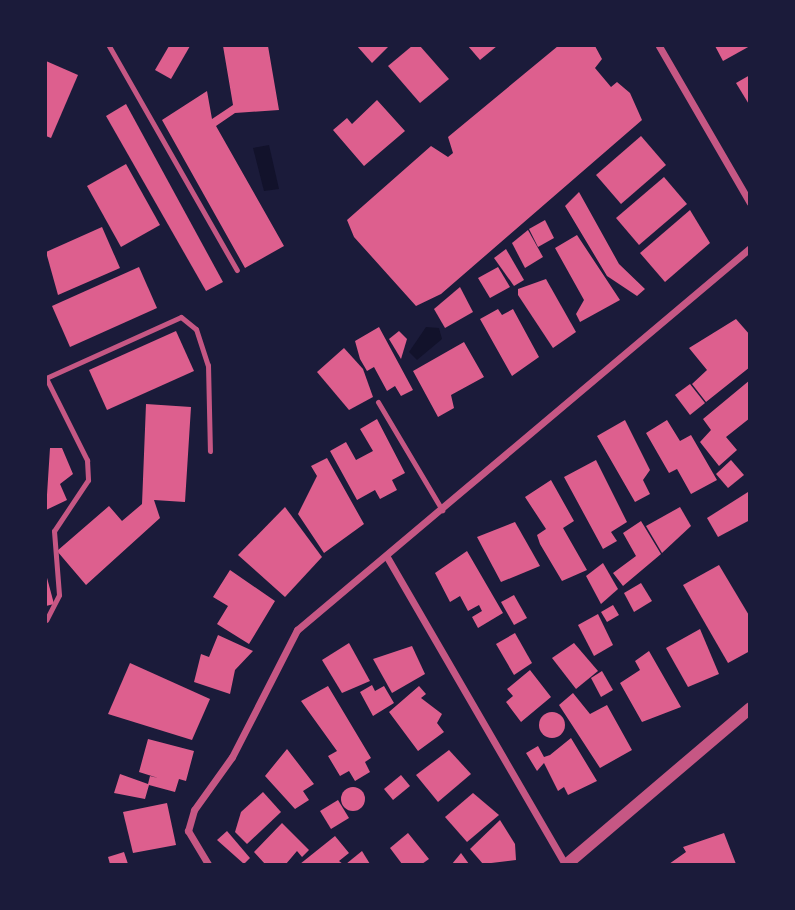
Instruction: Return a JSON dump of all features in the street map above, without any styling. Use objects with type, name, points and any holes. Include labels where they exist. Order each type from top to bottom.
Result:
[{"type":"street","points":[[659,46],[750,203]]},
{"type":"street","points":[[208,864],[188,831],[297,630],[750,248]]},
{"type":"street","points":[[387,556],[566,864],[750,708]]},
{"type":"lane","points":[[109,46],[237,270]]},
{"type":"lane","points":[[46,620],[59,595],[54,531],[88,480],[88,460],[46,378],[181,317],[196,329],[208,365],[210,452]]},
{"type":"lane","points":[[379,402],[442,510]]},
{"type":"shaded area","points":[[269,145],[279,189],[264,191],[253,148]]},
{"type":"shaded area","points":[[426,327],[439,328],[442,339],[417,360],[409,352]]},
{"type":"building","points":[[169,46],[190,46],[171,79],[155,70]]},
{"type":"building","points":[[223,46],[268,46],[279,110],[235,113],[216,126],[284,246],[245,268],[162,120],[207,91],[212,119],[233,105]]},
{"type":"building","points":[[357,46],[389,46],[372,63]]},
{"type":"building","points":[[412,46],[420,46],[449,79],[420,103],[388,66]]},
{"type":"building","points":[[468,46],[497,46],[480,60]]},
{"type":"building","points":[[558,46],[595,46],[602,59],[595,68],[611,87],[617,82],[630,93],[642,120],[441,294],[416,306],[354,237],[347,220],[431,146],[448,157],[453,153],[448,137]]},
{"type":"building","points":[[715,46],[750,46],[723,61]]},
{"type":"building","points":[[46,61],[78,75],[51,138],[46,136]]},
{"type":"building","points":[[750,75],[750,106],[736,83]]},
{"type":"building","points":[[377,100],[405,131],[364,166],[333,130],[347,118],[352,124]]},
{"type":"building","points":[[126,104],[223,282],[206,291],[106,116]]},
{"type":"building","points":[[641,136],[666,165],[621,204],[596,175]]},
{"type":"building","points":[[126,164],[160,225],[121,247],[87,186]]},
{"type":"building","points":[[664,177],[687,204],[639,245],[616,218]]},
{"type":"building","points":[[579,192],[619,264],[645,289],[637,296],[607,276],[565,206]]},
{"type":"building","points":[[690,210],[710,243],[665,282],[640,253]]},
{"type":"building","points":[[545,220],[554,238],[538,247],[529,229]]},
{"type":"building","points":[[102,227],[120,268],[58,295],[46,252]]},
{"type":"building","points":[[528,230],[543,257],[525,268],[512,243]]},
{"type":"building","points":[[577,235],[620,300],[580,322],[576,314],[584,300],[555,248]]},
{"type":"building","points":[[506,249],[524,280],[514,286],[494,258]]},
{"type":"building","points":[[139,267],[157,308],[70,347],[52,306]]},
{"type":"building","points":[[498,267],[510,287],[490,298],[478,278]]},
{"type":"building","points":[[546,279],[576,332],[553,348],[518,295],[518,289]]},
{"type":"building","points":[[460,287],[473,312],[445,328],[434,309]]},
{"type":"building","points":[[498,309],[502,315],[513,309],[539,357],[512,376],[480,319]]},
{"type":"building","points":[[736,319],[750,335],[750,367],[706,402],[692,384],[707,370],[689,348]]},
{"type":"building","points":[[379,327],[413,390],[401,396],[395,386],[387,391],[374,367],[367,371],[360,359],[355,341]]},
{"type":"building","points":[[176,331],[194,371],[107,410],[89,370]]},
{"type":"building","points":[[399,331],[407,339],[401,359],[389,339]]},
{"type":"building","points":[[464,342],[484,377],[451,395],[454,408],[438,417],[413,371]]},
{"type":"building","points":[[344,348],[363,369],[373,397],[349,410],[317,372]]},
{"type":"building","points":[[750,380],[750,418],[726,437],[737,450],[719,466],[700,442],[711,430],[703,419]]},
{"type":"building","points":[[690,384],[705,403],[690,415],[675,395]]},
{"type":"building","points":[[146,404],[191,407],[185,502],[154,500],[160,518],[86,585],[57,551],[109,506],[122,521],[142,504]]},
{"type":"building","points":[[377,419],[405,473],[392,480],[397,490],[380,499],[375,490],[357,500],[330,451],[346,442],[356,460],[373,451],[360,429]]},
{"type":"building","points":[[625,420],[650,470],[643,480],[650,494],[635,502],[597,436]]},
{"type":"building","points":[[667,420],[680,441],[691,435],[717,480],[691,494],[677,469],[669,473],[646,433]]},
{"type":"building","points":[[50,448],[62,448],[73,474],[60,484],[67,500],[46,510]]},
{"type":"building","points":[[327,458],[364,524],[324,553],[298,514],[317,476],[311,466]]},
{"type":"building","points":[[596,460],[627,522],[611,532],[617,541],[603,549],[564,477]]},
{"type":"building","points":[[731,460],[744,475],[728,488],[716,474]]},
{"type":"building","points":[[551,480],[574,521],[563,528],[587,570],[562,581],[537,535],[546,529],[525,497]]},
{"type":"building","points":[[748,492],[750,520],[718,537],[707,518]]},
{"type":"building","points":[[285,507],[322,557],[285,597],[238,555]]},
{"type":"building","points":[[680,507],[691,526],[662,553],[646,526]]},
{"type":"building","points":[[641,521],[661,554],[623,586],[613,573],[636,556],[623,533]]},
{"type":"building","points":[[515,522],[540,566],[501,582],[477,537]]},
{"type":"building","points":[[467,551],[503,613],[478,628],[472,617],[482,611],[479,605],[468,611],[460,596],[450,602],[435,573]]},
{"type":"building","points":[[603,563],[618,589],[601,604],[586,576]]},
{"type":"building","points":[[719,565],[750,617],[750,651],[728,663],[683,585]]},
{"type":"building","points":[[230,570],[275,601],[249,644],[217,624],[228,606],[213,597]]},
{"type":"building","points":[[46,574],[54,604],[46,606]]},
{"type":"building","points":[[641,583],[652,601],[634,612],[624,593]]},
{"type":"building","points":[[514,595],[527,618],[514,625],[501,602]]},
{"type":"building","points":[[613,605],[619,615],[607,622],[601,612]]},
{"type":"building","points":[[598,614],[613,645],[594,656],[578,625]]},
{"type":"building","points":[[700,629],[719,674],[688,687],[666,648]]},
{"type":"building","points":[[515,633],[532,663],[514,675],[496,644]]},
{"type":"building","points":[[218,635],[253,651],[235,670],[230,694],[194,682],[201,654],[209,657]]},
{"type":"building","points":[[349,643],[370,681],[342,693],[322,660]]},
{"type":"building","points":[[574,643],[598,671],[576,689],[552,658]]},
{"type":"building","points":[[412,646],[425,674],[392,693],[373,659]]},
{"type":"building","points":[[649,651],[681,707],[642,722],[620,683],[640,670],[635,661]]},
{"type":"building","points":[[130,663],[210,699],[192,740],[108,714]]},
{"type":"building","points":[[530,670],[551,697],[521,722],[506,702],[513,696],[507,689]]},
{"type":"building","points":[[602,671],[613,690],[601,697],[591,678]]},
{"type":"building","points":[[372,685],[375,691],[384,686],[394,703],[373,716],[360,692]]},
{"type":"building","points":[[328,686],[371,758],[365,762],[370,772],[355,781],[349,771],[340,776],[328,756],[337,751],[301,701]]},
{"type":"building","points":[[419,686],[426,694],[421,698],[442,714],[437,723],[444,732],[418,751],[389,712]]},
{"type":"building","points":[[573,693],[590,714],[607,705],[632,750],[600,768],[559,705]]},
{"type":"building","points":[[552,712],[561,716],[565,725],[561,734],[552,738],[543,734],[539,725],[543,716]]},
{"type":"building","points":[[571,738],[597,781],[568,795],[564,787],[558,791],[544,763],[537,771],[526,753],[538,746],[544,757],[550,755]]},
{"type":"building","points":[[148,739],[194,751],[186,781],[179,779],[175,792],[149,785],[145,799],[114,793],[120,774],[148,784],[150,776],[158,778],[139,772]]},
{"type":"building","points":[[287,749],[314,784],[303,791],[309,800],[295,809],[265,776]]},
{"type":"building","points":[[449,750],[471,774],[438,802],[416,775]]},
{"type":"building","points":[[401,775],[410,786],[393,800],[384,789]]},
{"type":"building","points":[[353,787],[362,790],[365,799],[362,808],[353,811],[344,808],[341,799],[344,790]]},
{"type":"building","points":[[263,792],[281,812],[247,844],[235,832],[241,812]]},
{"type":"building","points":[[473,793],[499,815],[467,842],[445,817]]},
{"type":"building","points":[[338,800],[349,818],[331,829],[320,811]]},
{"type":"building","points":[[167,803],[176,845],[133,853],[123,812]]},
{"type":"building","points":[[500,820],[515,844],[516,860],[483,864],[470,849]]},
{"type":"building","points":[[282,823],[309,850],[302,857],[297,851],[286,864],[265,864],[254,852]]},
{"type":"building","points":[[227,831],[250,858],[244,864],[217,840]]},
{"type":"building","points":[[408,833],[429,859],[422,864],[402,864],[390,848]]},
{"type":"building","points":[[724,833],[736,864],[669,864],[686,852],[683,847]]},
{"type":"building","points":[[335,836],[349,853],[339,861],[343,864],[300,864]]},
{"type":"building","points":[[362,851],[370,864],[346,864]]},
{"type":"building","points":[[124,852],[128,864],[110,864],[108,857]]},
{"type":"building","points":[[461,853],[469,864],[452,864]]}]
